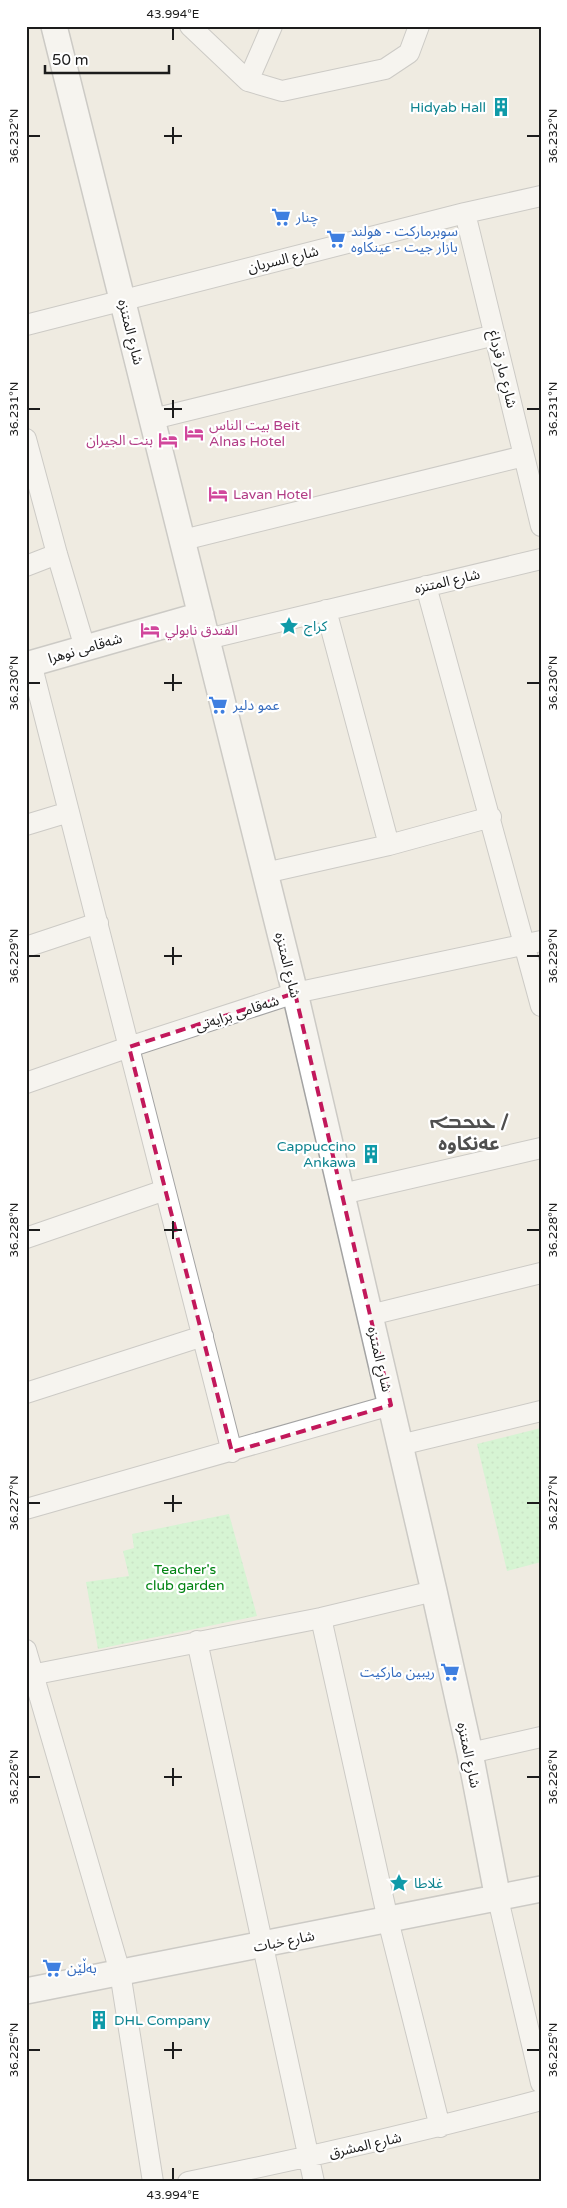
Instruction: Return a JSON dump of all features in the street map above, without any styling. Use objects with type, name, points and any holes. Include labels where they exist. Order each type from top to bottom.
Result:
[{"type":"street","name":"شارع المتنزه","points":[[54,26],[296,993],[434,1591],[470,1753],[498,1899],[541,2083]]},
{"type":"street","points":[[190,26],[248,81],[282,91],[386,69],[408,54],[419,26]]},
{"type":"street","points":[[248,81],[272,26]]},
{"type":"street","name":"شارع السريان","points":[[26,325],[465,213],[541,196]]},
{"type":"street","name":"شارع مار قرداغ","points":[[465,213],[541,526]]},
{"type":"street","points":[[152,419],[495,335]]},
{"type":"street","points":[[26,439],[56,554],[85,648]]},
{"type":"street","points":[[183,540],[524,456]]},
{"type":"street","points":[[26,566],[56,554]]},
{"type":"street","name":"شارع المتنزه","points":[[204,627],[326,610],[541,559]]},
{"type":"street","points":[[426,586],[491,817],[533,943],[541,1006]]},
{"type":"street","points":[[326,610],[388,845]]},
{"type":"street","name":"شەقامی نوهرا","points":[[29,664],[85,648],[204,627]]},
{"type":"street","points":[[29,664],[98,923],[232,1452]]},
{"type":"street","points":[[26,825],[69,812]]},
{"type":"street","points":[[265,872],[388,845],[491,817]]},
{"type":"street","points":[[26,947],[98,923]]},
{"type":"street","name":"شەقامی برایەتی","points":[[26,1083],[129,1047],[296,993],[533,943]]},
{"type":"street","points":[[342,1194],[541,1148]]},
{"type":"street","points":[[26,1238],[165,1190]]},
{"type":"street","points":[[370,1315],[541,1273]]},
{"type":"street","points":[[26,1394],[203,1336]]},
{"type":"street","points":[[26,1509],[232,1452],[391,1405]]},
{"type":"street","points":[[400,1445],[541,1411]]},
{"type":"street","points":[[30,1675],[321,1618],[434,1591]]},
{"type":"street","points":[[321,1618],[388,1920],[440,2127]]},
{"type":"street","points":[[197,1641],[314,2182]]},
{"type":"street","points":[[26,1650],[30,1675],[120,1972],[153,2182]]},
{"type":"street","points":[[470,1753],[541,1737]]},
{"type":"street","name":"شارع خبات","points":[[26,1991],[541,1889]]},
{"type":"street","name":"شارع المشرق","points":[[188,2182],[308,2158],[440,2127],[541,2100]]},
{"type":"highlighted area","points":[[295,993],[391,1405],[232,1452],[129,1047]]},
{"type":"green space","points":[[541,1428],[541,1562],[507,1571],[477,1444]]},
{"type":"green space","name":"Teacher's club garden","points":[[229,1514],[257,1616],[98,1649],[86,1582],[129,1576],[123,1551],[134,1548],[132,1534]]},
{"type":"place","name":"Hidyab Hall","points":[[501,107]]},
{"type":"place","name":"چنار","points":[[281,217]]},
{"type":"place","name":"سوبرماركت - هولند بازار جيت - عينكاوه","points":[[336,239]]},
{"type":"place","name":"بيت الناس Beit Alnas Hotel","points":[[194,433]]},
{"type":"place","name":"بنت الجيران","points":[[168,440]]},
{"type":"place","name":"Lavan Hotel","points":[[218,494]]},
{"type":"place","name":"كراج","points":[[289,626]]},
{"type":"place","name":"الفندق نابولي","points":[[150,630]]},
{"type":"place","name":"عمو دلير","points":[[218,705]]},
{"type":"place","name":"Cappuccino Ankawa","points":[[371,1154]]},
{"type":"place","name":"ريبين ماركيت","points":[[450,1672]]},
{"type":"place","name":"غلاطا","points":[[399,1883]]},
{"type":"place","name":"بەڵێن","points":[[52,1968]]},
{"type":"place","name":"DHL Company","points":[[99,2020]]},
{"type":"district","name":"ܥܢܟܒܐ / عەنکاوە","points":[[469,1132]]}]
